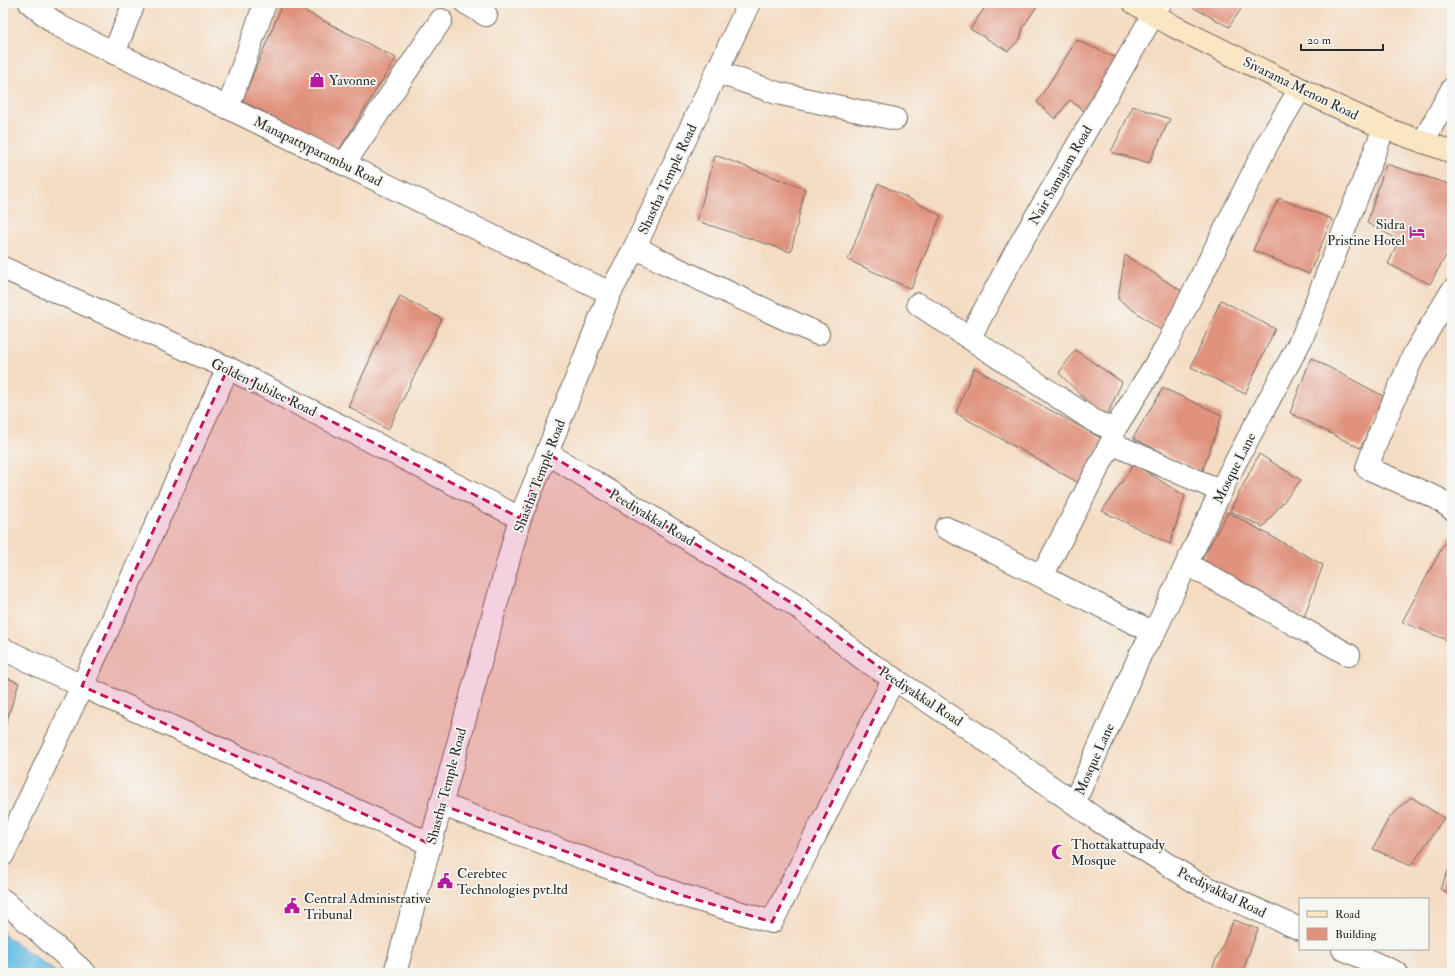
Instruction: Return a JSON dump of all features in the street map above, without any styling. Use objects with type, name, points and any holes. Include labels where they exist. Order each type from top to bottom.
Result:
[{"type":"street","name":"Manapattyparambu Road","points":[[30,3],[59,26],[610,293]]},
{"type":"street","points":[[114,53],[134,3]]},
{"type":"street","points":[[228,108],[265,3]]},
{"type":"street","points":[[466,3],[486,15]]},
{"type":"street","name":"Shastha Temple Road","points":[[396,973],[440,804],[520,518],[610,293],[635,247],[749,3]]},
{"type":"street","name":"Sivarama Menon Road","points":[[1134,3],[1157,9],[1175,27],[1300,89],[1384,128],[1452,152]]},
{"type":"street","name":"Nair Samajam Road","points":[[970,338],[1016,252],[1157,9]]},
{"type":"street","points":[[344,164],[440,20]]},
{"type":"street","points":[[717,72],[777,93],[895,119]]},
{"type":"street","points":[[918,304],[1094,421],[1114,430],[1165,349],[1270,141],[1300,89]]},
{"type":"street","points":[[1424,142],[1452,89]]},
{"type":"street","name":"Mosque Lane","points":[[1074,803],[1141,653],[1154,633],[1221,491],[1302,338],[1384,128]]},
{"type":"street","points":[[635,247],[665,263],[818,334]]},
{"type":"street","name":"Golden Jubilee Road","points":[[3,268],[228,368],[520,518]]},
{"type":"street","points":[[1452,291],[1414,354],[1378,437],[1367,468],[1437,498],[1452,509]]},
{"type":"street","points":[[3,855],[228,368]]},
{"type":"street","points":[[1042,576],[1111,443],[1221,491]]},
{"type":"street","name":"Peediyakkal Road","points":[[547,453],[795,605],[862,658],[968,727],[1099,821],[1197,883],[1299,929]]},
{"type":"street","points":[[946,528],[1154,633]]},
{"type":"street","points":[[1187,564],[1349,655]]},
{"type":"street","points":[[3,649],[430,844]]},
{"type":"street","points":[[440,804],[681,895],[772,922],[894,678]]},
{"type":"street","points":[[3,900],[85,973]]},
{"type":"street","points":[[1345,950],[1397,973]]},
{"type":"highlighted area","points":[[228,368],[520,518],[547,453],[795,605],[894,678],[772,922],[681,895],[440,804],[430,844],[82,686]]},
{"type":"water","points":[[3,934],[57,973],[3,973]]},
{"type":"building","name":"Yavonne","points":[[283,3],[289,3],[396,58],[339,150],[242,101]]},
{"type":"building","points":[[988,3],[1039,3],[1023,27],[1020,39],[1008,51],[970,29]]},
{"type":"building","points":[[1185,3],[1245,3],[1229,27]]},
{"type":"building","points":[[1077,40],[1123,61],[1088,114],[1070,100],[1055,119],[1037,102]]},
{"type":"building","points":[[1133,106],[1170,119],[1149,163],[1111,152]]},
{"type":"building","points":[[715,155],[805,189],[791,252],[697,221]]},
{"type":"building","name":"Sidra Pristine Hotel","points":[[1386,164],[1452,185],[1452,251],[1449,250],[1430,284],[1388,264],[1399,240],[1367,223]]},
{"type":"building","points":[[878,183],[941,215],[911,289],[848,260]]},
{"type":"building","points":[[1279,198],[1332,219],[1309,274],[1253,250]]},
{"type":"building","points":[[1125,255],[1188,295],[1165,333],[1118,299]]},
{"type":"building","points":[[400,296],[442,319],[388,430],[348,406]]},
{"type":"building","points":[[1221,300],[1275,329],[1245,394],[1191,367]]},
{"type":"building","points":[[1075,350],[1122,382],[1105,420],[1059,373]]},
{"type":"building","points":[[1311,358],[1389,399],[1360,448],[1290,413]]},
{"type":"building","points":[[974,368],[1108,442],[1084,486],[956,413]]},
{"type":"building","points":[[1163,388],[1222,415],[1202,472],[1133,438]]},
{"type":"building","points":[[1259,454],[1301,480],[1263,527],[1230,511]]},
{"type":"building","points":[[1134,464],[1185,496],[1170,544],[1102,511]]},
{"type":"building","points":[[1228,512],[1323,565],[1304,617],[1201,561]]},
{"type":"building","points":[[1449,535],[1452,536],[1452,642],[1402,622]]},
{"type":"building","points":[[3,676],[19,683],[3,732]]},
{"type":"building","points":[[1411,797],[1444,818],[1411,866],[1373,849],[1388,819]]},
{"type":"building","points":[[1452,863],[1452,895],[1440,889]]},
{"type":"building","points":[[1234,920],[1258,929],[1242,973],[1210,973]]},
{"type":"place","name":"Yavonne","points":[[317,80]]},
{"type":"place","name":"Sidra Pristine Hotel","points":[[1417,232]]},
{"type":"place","name":"Thottakattupady Mosque","points":[[1059,852]]},
{"type":"place","name":"Cerebtec Technologies pvt.ltd","points":[[445,881]]},
{"type":"place","name":"Central Administrative Tribunal","points":[[292,906]]}]
